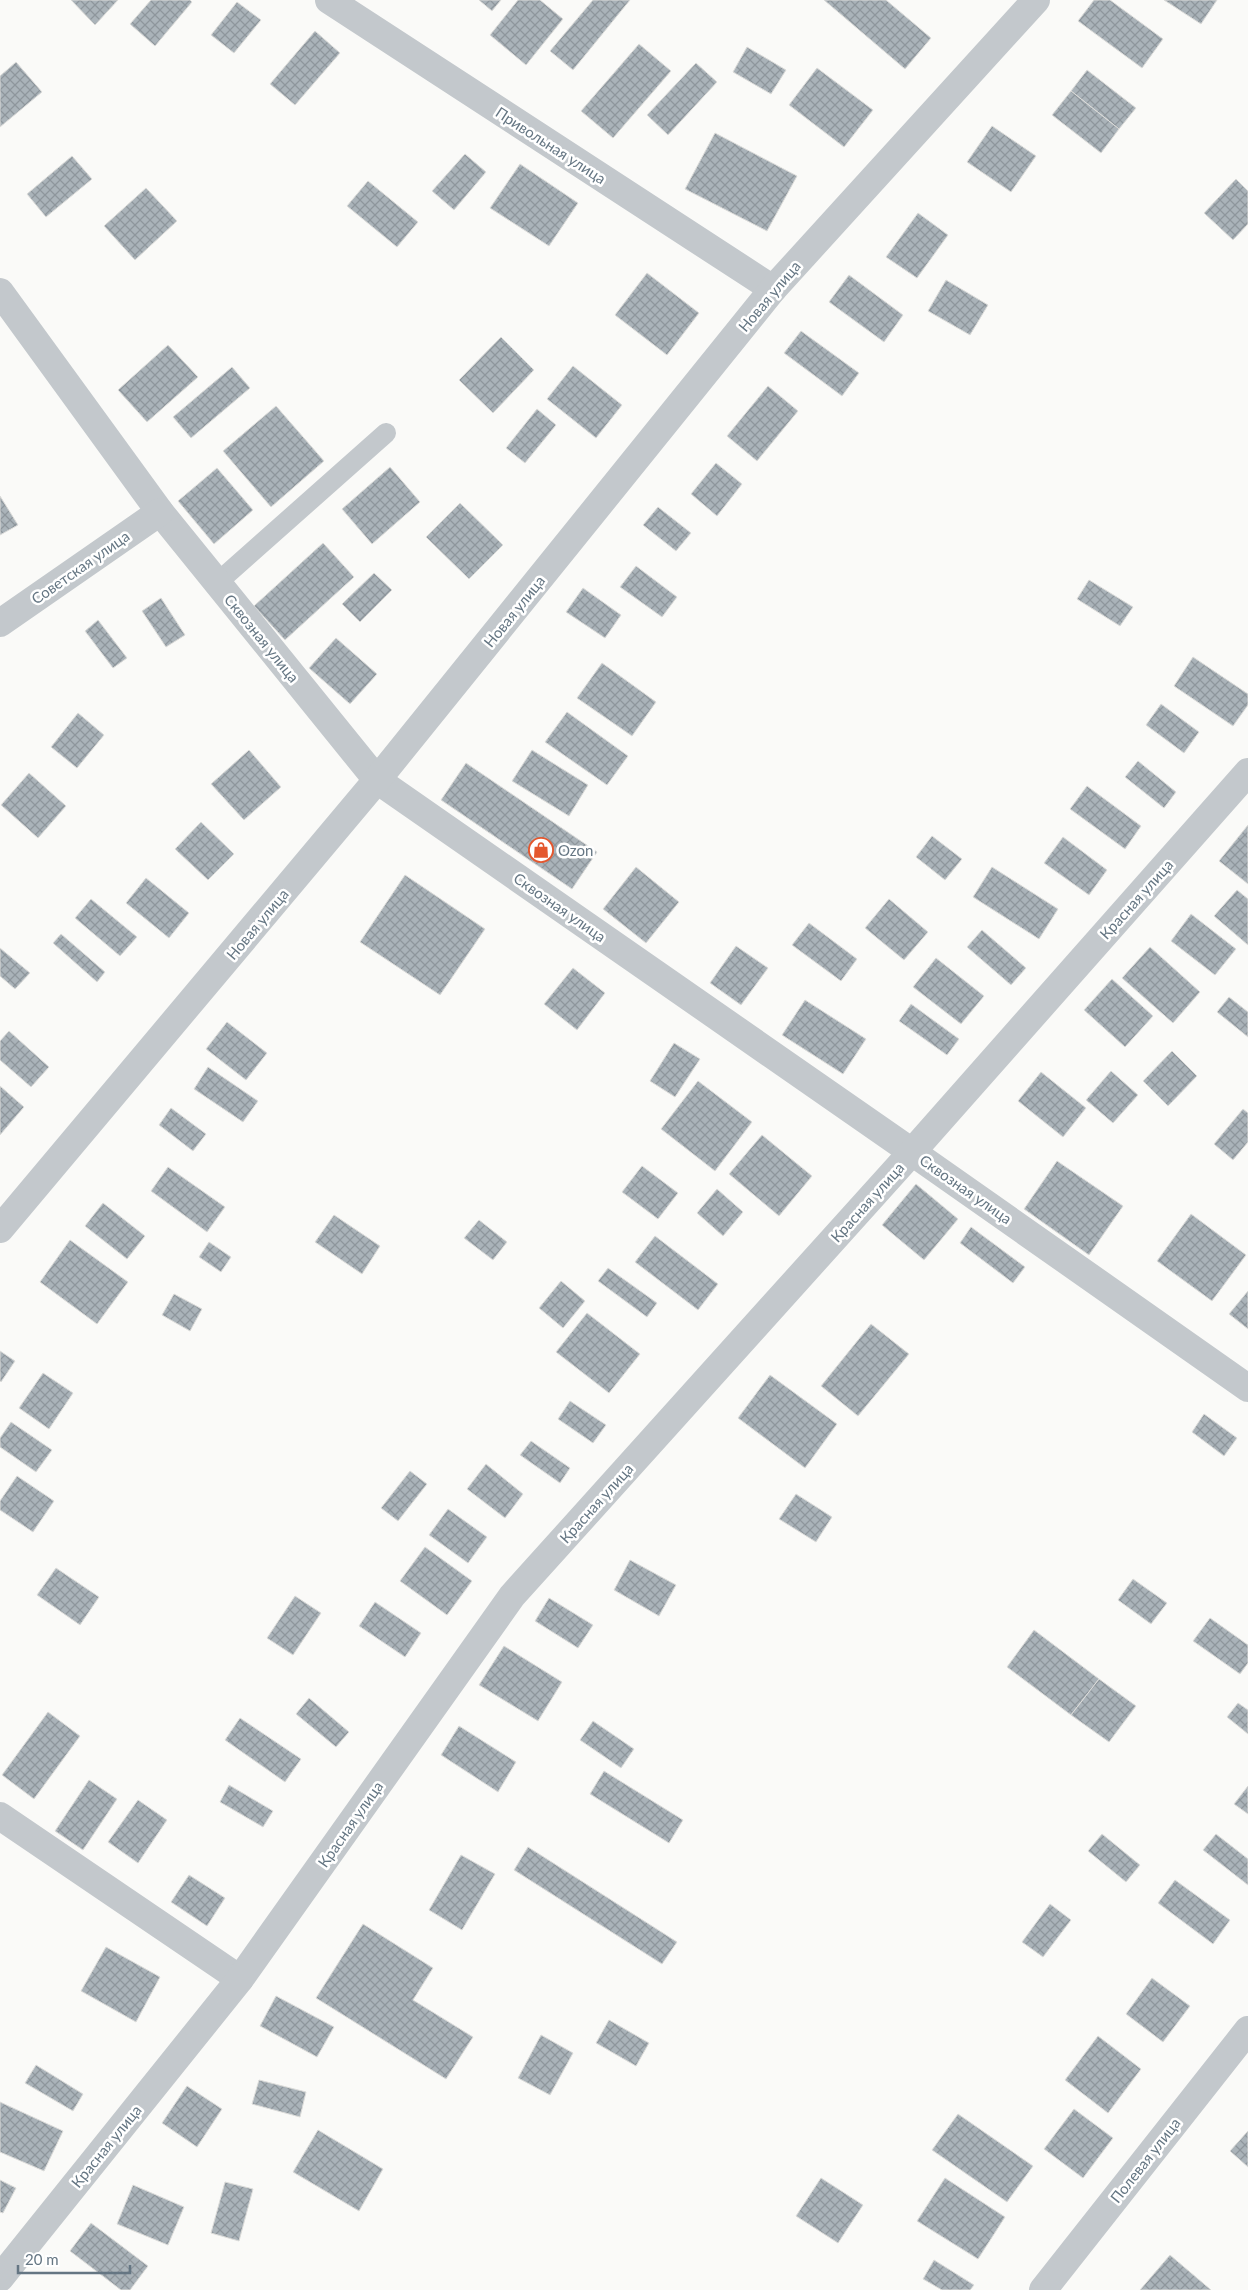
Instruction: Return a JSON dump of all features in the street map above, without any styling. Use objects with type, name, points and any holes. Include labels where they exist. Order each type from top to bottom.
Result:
[{"type":"street","name":"Привольная улица","points":[[329,0],[773,289]]},
{"type":"street","name":"Новая улица","points":[[0,1230],[377,780],[773,289],[1036,0]]},
{"type":"street","name":"Сквозная улица","points":[[0,292],[160,512],[377,780],[1248,1388]]},
{"type":"street","name":"Советская улица","points":[[0,623],[160,512]]},
{"type":"street","name":"Красная улица","points":[[0,2278],[240,1979],[512,1596],[912,1152],[1248,772]]},
{"type":"street","points":[[0,1816],[240,1979]]},
{"type":"street","name":"Полевая улица","points":[[1043,2290],[1248,2030]]},
{"type":"lane","points":[[217,583],[386,433]]},
{"type":"building","points":[[71,0],[118,0],[95,25]]},
{"type":"building","points":[[151,0],[190,0],[192,2],[155,46],[130,24]]},
{"type":"building","points":[[479,0],[501,0],[492,11]]},
{"type":"building","points":[[518,0],[540,0],[563,19],[526,65],[490,35]]},
{"type":"building","points":[[593,0],[630,0],[573,70],[550,51]]},
{"type":"building","points":[[824,0],[886,0],[931,38],[905,69]]},
{"type":"building","points":[[1094,0],[1110,0],[1163,39],[1142,68],[1078,21]]},
{"type":"building","points":[[1164,0],[1217,0],[1201,24]]},
{"type":"building","points":[[237,2],[261,20],[234,53],[211,35]]},
{"type":"building","points":[[315,31],[340,53],[295,105],[270,84]]},
{"type":"building","points":[[639,44],[671,71],[613,138],[581,111]]},
{"type":"building","points":[[747,47],[786,70],[771,94],[733,72]]},
{"type":"building","points":[[16,62],[42,92],[0,127],[0,76]]},
{"type":"building","points":[[696,63],[717,82],[668,135],[647,115]]},
{"type":"building","points":[[817,68],[873,110],[844,147],[789,105]]},
{"type":"building","points":[[1087,70],[1136,108],[1119,129],[1071,91]]},
{"type":"building","points":[[1071,91],[1119,129],[1101,153],[1052,115]]},
{"type":"building","points":[[992,126],[1036,156],[1011,192],[967,162]]},
{"type":"building","points":[[715,133],[797,176],[767,231],[685,189]]},
{"type":"building","points":[[465,154],[486,172],[454,210],[432,191]]},
{"type":"building","points":[[72,156],[92,179],[46,217],[27,194]]},
{"type":"building","points":[[520,164],[578,203],[549,246],[490,208]]},
{"type":"building","points":[[1236,179],[1248,191],[1248,224],[1233,240],[1204,213]]},
{"type":"building","points":[[368,181],[418,222],[397,247],[347,206]]},
{"type":"building","points":[[146,188],[177,221],[135,260],[104,226]]},
{"type":"building","points":[[918,213],[948,235],[917,278],[886,257]]},
{"type":"building","points":[[647,273],[699,313],[667,355],[615,315]]},
{"type":"building","points":[[849,275],[903,315],[884,342],[829,302]]},
{"type":"building","points":[[946,280],[988,305],[970,335],[928,311]]},
{"type":"building","points":[[801,331],[859,373],[842,396],[784,353]]},
{"type":"building","points":[[501,337],[534,370],[493,413],[459,380]]},
{"type":"building","points":[[168,345],[198,377],[147,422],[118,390]]},
{"type":"building","points":[[573,366],[622,405],[596,438],[547,399]]},
{"type":"building","points":[[232,367],[250,388],[191,438],[173,417]]},
{"type":"building","points":[[768,386],[798,411],[757,461],[727,436]]},
{"type":"building","points":[[276,406],[324,461],[271,507],[223,451]]},
{"type":"building","points":[[537,409],[556,425],[525,463],[506,448]]},
{"type":"building","points":[[716,463],[742,484],[717,516],[691,494]]},
{"type":"building","points":[[390,467],[420,502],[372,544],[342,509]]},
{"type":"building","points":[[217,468],[253,510],[214,544],[178,501]]},
{"type":"building","points":[[0,496],[18,525],[0,535]]},
{"type":"building","points":[[460,503],[503,545],[469,579],[426,537]]},
{"type":"building","points":[[658,507],[691,533],[676,551],[643,525]]},
{"type":"building","points":[[323,543],[354,577],[285,640],[254,606]]},
{"type":"building","points":[[636,566],[677,597],[662,617],[620,587]]},
{"type":"building","points":[[374,573],[392,590],[360,622],[342,604]]},
{"type":"building","points":[[1089,580],[1133,607],[1120,626],[1077,599]]},
{"type":"building","points":[[583,588],[621,615],[605,638],[566,612]]},
{"type":"building","points":[[161,598],[185,635],[166,647],[142,611]]},
{"type":"building","points":[[98,620],[127,658],[113,668],[85,631]]},
{"type":"building","points":[[336,638],[377,674],[350,704],[309,668]]},
{"type":"building","points":[[1193,657],[1248,694],[1248,705],[1233,726],[1174,686]]},
{"type":"building","points":[[602,663],[656,702],[632,736],[577,698]]},
{"type":"building","points":[[1161,704],[1199,732],[1184,753],[1146,725]]},
{"type":"building","points":[[567,712],[628,756],[607,785],[545,742]]},
{"type":"building","points":[[78,713],[104,735],[77,768],[51,747]]},
{"type":"building","points":[[249,750],[281,787],[244,820],[211,784]]},
{"type":"building","points":[[532,750],[588,785],[569,816],[512,781]]},
{"type":"building","points":[[1138,761],[1176,792],[1164,808],[1125,777]]},
{"type":"building","points":[[466,763],[597,852],[572,889],[441,800]]},
{"type":"building","points":[[29,773],[66,806],[38,838],[1,805]]},
{"type":"building","points":[[1087,786],[1141,826],[1125,849],[1070,809]]},
{"type":"building","points":[[201,822],[234,854],[208,880],[175,849]]},
{"type":"building","points":[[1248,825],[1248,884],[1219,861]]},
{"type":"building","points":[[932,836],[962,859],[945,880],[916,857]]},
{"type":"building","points":[[1063,837],[1107,870],[1089,895],[1044,863]]},
{"type":"building","points":[[636,867],[679,902],[646,943],[603,909]]},
{"type":"building","points":[[992,867],[1058,909],[1039,939],[973,897]]},
{"type":"building","points":[[405,875],[485,929],[440,995],[360,942]]},
{"type":"building","points":[[146,878],[189,913],[169,938],[126,903]]},
{"type":"building","points":[[1237,890],[1248,899],[1248,945],[1214,916]]},
{"type":"building","points":[[91,899],[137,937],[120,956],[75,918]]},
{"type":"building","points":[[889,899],[928,932],[904,960],[865,928]]},
{"type":"building","points":[[1191,914],[1236,949],[1215,975],[1171,941]]},
{"type":"building","points":[[809,923],[857,959],[841,981],[792,945]]},
{"type":"building","points":[[982,930],[1026,968],[1011,985],[967,947]]},
{"type":"building","points":[[61,934],[105,972],[97,982],[53,943]]},
{"type":"building","points":[[736,946],[768,968],[741,1005],[710,983]]},
{"type":"building","points":[[1150,947],[1200,992],[1173,1023],[1122,978]]},
{"type":"building","points":[[0,948],[30,973],[15,989],[0,976]]},
{"type":"building","points":[[936,958],[984,996],[961,1024],[913,987]]},
{"type":"building","points":[[573,968],[605,993],[577,1030],[544,1004]]},
{"type":"building","points":[[1112,979],[1153,1016],[1125,1047],[1084,1010]]},
{"type":"building","points":[[1229,997],[1248,1012],[1248,1037],[1217,1012]]},
{"type":"building","points":[[805,1000],[866,1039],[843,1074],[782,1035]]},
{"type":"building","points":[[911,1004],[959,1039],[947,1055],[899,1021]]},
{"type":"building","points":[[227,1022],[267,1053],[246,1080],[206,1049]]},
{"type":"building","points":[[9,1031],[49,1067],[31,1087],[0,1060],[0,1041]]},
{"type":"building","points":[[674,1043],[700,1059],[675,1097],[650,1081]]},
{"type":"building","points":[[1172,1051],[1197,1076],[1168,1106],[1143,1081]]},
{"type":"building","points":[[208,1067],[258,1101],[243,1122],[194,1089]]},
{"type":"building","points":[[1111,1071],[1138,1095],[1113,1123],[1086,1100]]},
{"type":"building","points":[[1041,1072],[1086,1108],[1063,1137],[1018,1101]]},
{"type":"building","points":[[698,1081],[752,1122],[715,1171],[661,1129]]},
{"type":"building","points":[[0,1086],[24,1107],[0,1135]]},
{"type":"building","points":[[171,1108],[206,1134],[193,1151],[159,1125]]},
{"type":"building","points":[[1243,1109],[1248,1113],[1248,1142],[1233,1160],[1214,1144]]},
{"type":"building","points":[[762,1135],[812,1176],[779,1216],[729,1174]]},
{"type":"building","points":[[1057,1161],[1123,1206],[1089,1255],[1024,1209]]},
{"type":"building","points":[[642,1166],[678,1193],[658,1219],[622,1192]]},
{"type":"building","points":[[168,1167],[225,1207],[207,1232],[151,1191]]},
{"type":"building","points":[[916,1184],[958,1219],[924,1260],[882,1225]]},
{"type":"building","points":[[717,1189],[743,1212],[723,1236],[697,1213]]},
{"type":"building","points":[[103,1203],[145,1236],[127,1259],[85,1226]]},
{"type":"building","points":[[1191,1214],[1246,1255],[1212,1301],[1157,1261]]},
{"type":"building","points":[[334,1215],[380,1246],[362,1274],[315,1242]]},
{"type":"building","points":[[479,1220],[507,1242],[493,1260],[464,1238]]},
{"type":"building","points":[[971,1227],[1025,1267],[1013,1283],[960,1243]]},
{"type":"building","points":[[655,1236],[718,1284],[698,1310],[635,1262]]},
{"type":"building","points":[[70,1240],[128,1282],[97,1324],[40,1282]]},
{"type":"building","points":[[209,1242],[231,1257],[221,1272],[199,1257]]},
{"type":"building","points":[[608,1268],[657,1303],[647,1317],[598,1281]]},
{"type":"building","points":[[561,1281],[585,1301],[563,1328],[539,1308]]},
{"type":"building","points":[[1248,1291],[1248,1329],[1229,1314]]},
{"type":"building","points":[[174,1294],[202,1309],[190,1331],[162,1315]]},
{"type":"building","points":[[587,1313],[640,1354],[609,1393],[556,1352]]},
{"type":"building","points":[[871,1324],[909,1354],[858,1416],[821,1386]]},
{"type":"building","points":[[0,1351],[15,1361],[1,1382],[0,1381]]},
{"type":"building","points":[[43,1373],[73,1393],[49,1429],[19,1408]]},
{"type":"building","points":[[770,1375],[837,1424],[805,1468],[738,1418]]},
{"type":"building","points":[[570,1401],[606,1425],[593,1443],[558,1419]]},
{"type":"building","points":[[1204,1414],[1237,1438],[1224,1456],[1192,1432]]},
{"type":"building","points":[[11,1422],[52,1450],[36,1472],[0,1447],[0,1438]]},
{"type":"building","points":[[531,1441],[570,1468],[560,1483],[520,1455]]},
{"type":"building","points":[[486,1464],[523,1494],[505,1518],[467,1489]]},
{"type":"building","points":[[410,1471],[427,1484],[398,1521],[381,1508]]},
{"type":"building","points":[[17,1476],[54,1501],[33,1532],[0,1510],[0,1501]]},
{"type":"building","points":[[796,1494],[832,1517],[816,1542],[779,1519]]},
{"type":"building","points":[[448,1509],[487,1537],[468,1563],[429,1535]]},
{"type":"building","points":[[425,1547],[472,1581],[447,1615],[400,1581]]},
{"type":"building","points":[[630,1560],[676,1585],[659,1616],[614,1590]]},
{"type":"building","points":[[56,1568],[99,1597],[80,1625],[37,1595]]},
{"type":"building","points":[[1133,1579],[1167,1603],[1151,1624],[1118,1600]]},
{"type":"building","points":[[295,1596],[321,1613],[293,1655],[267,1638]]},
{"type":"building","points":[[549,1598],[593,1625],[578,1648],[535,1621]]},
{"type":"building","points":[[375,1602],[421,1633],[405,1657],[359,1626]]},
{"type":"building","points":[[1210,1618],[1248,1645],[1248,1663],[1240,1674],[1193,1641]]},
{"type":"building","points":[[1034,1630],[1099,1679],[1071,1715],[1007,1667]]},
{"type":"building","points":[[504,1646],[562,1682],[538,1721],[479,1685]]},
{"type":"building","points":[[1099,1679],[1136,1706],[1109,1742],[1071,1715]]},
{"type":"building","points":[[309,1698],[349,1732],[336,1747],[296,1714]]},
{"type":"building","points":[[1238,1703],[1248,1710],[1248,1734],[1227,1717]]},
{"type":"building","points":[[48,1712],[80,1736],[34,1799],[2,1775]]},
{"type":"building","points":[[240,1718],[301,1759],[285,1782],[225,1740]]},
{"type":"building","points":[[593,1721],[634,1749],[621,1768],[580,1740]]},
{"type":"building","points":[[459,1726],[516,1762],[498,1792],[441,1755]]},
{"type":"building","points":[[604,1771],[683,1820],[669,1843],[590,1794]]},
{"type":"building","points":[[89,1780],[117,1799],[83,1850],[55,1831]]},
{"type":"building","points":[[229,1785],[273,1811],[263,1827],[220,1802]]},
{"type":"building","points":[[1248,1786],[1248,1814],[1234,1804]]},
{"type":"building","points":[[138,1800],[167,1820],[138,1863],[108,1842]]},
{"type":"building","points":[[1102,1834],[1140,1865],[1126,1882],[1088,1851]]},
{"type":"building","points":[[1216,1834],[1248,1859],[1248,1885],[1203,1850]]},
{"type":"building","points":[[528,1847],[677,1942],[662,1964],[514,1870]]},
{"type":"building","points":[[461,1855],[495,1874],[462,1930],[429,1910]]},
{"type":"building","points":[[189,1875],[225,1898],[207,1926],[171,1902]]},
{"type":"building","points":[[1175,1880],[1230,1920],[1213,1944],[1158,1903]]},
{"type":"building","points":[[1050,1904],[1071,1920],[1043,1957],[1022,1942]]},
{"type":"building","points":[[363,1924],[433,1968],[413,2000],[473,2037],[446,2079],[316,1998]]},
{"type":"building","points":[[106,1947],[160,1977],[136,2022],[81,1991]]},
{"type":"building","points":[[1152,1978],[1190,2006],[1163,2042],[1126,2014]]},
{"type":"building","points":[[276,1996],[334,2027],[317,2057],[260,2026]]},
{"type":"building","points":[[609,2020],[649,2043],[636,2066],[596,2043]]},
{"type":"building","points":[[541,2035],[573,2053],[550,2095],[518,2078]]},
{"type":"building","points":[[1098,2036],[1141,2069],[1108,2113],[1065,2080]]},
{"type":"building","points":[[36,2065],[83,2094],[73,2111],[25,2083]]},
{"type":"building","points":[[259,2080],[306,2092],[300,2117],[252,2104]]},
{"type":"building","points":[[187,2086],[222,2109],[197,2147],[162,2123]]},
{"type":"building","points":[[0,2102],[63,2131],[44,2171],[0,2152]]},
{"type":"building","points":[[1074,2109],[1113,2138],[1083,2178],[1044,2149]]},
{"type":"building","points":[[958,2114],[1033,2166],[1007,2202],[932,2150]]},
{"type":"building","points":[[318,2130],[383,2169],[359,2211],[293,2172]]},
{"type":"building","points":[[1248,2131],[1248,2167],[1230,2151]]},
{"type":"building","points":[[821,2178],[863,2205],[838,2243],[796,2216]]},
{"type":"building","points":[[945,2178],[1005,2217],[978,2259],[917,2221]]},
{"type":"building","points":[[0,2180],[16,2188],[3,2213],[0,2212]]},
{"type":"building","points":[[225,2182],[253,2189],[239,2241],[211,2233]]},
{"type":"building","points":[[133,2185],[184,2207],[168,2245],[117,2224]]},
{"type":"building","points":[[91,2223],[148,2266],[130,2290],[121,2290],[70,2251]]},
{"type":"building","points":[[1170,2255],[1211,2290],[1140,2290]]},
{"type":"building","points":[[934,2260],[974,2285],[970,2290],[942,2290],[923,2279]]},
{"type":"place","name":"Ozon","points":[[541,850]]}]
